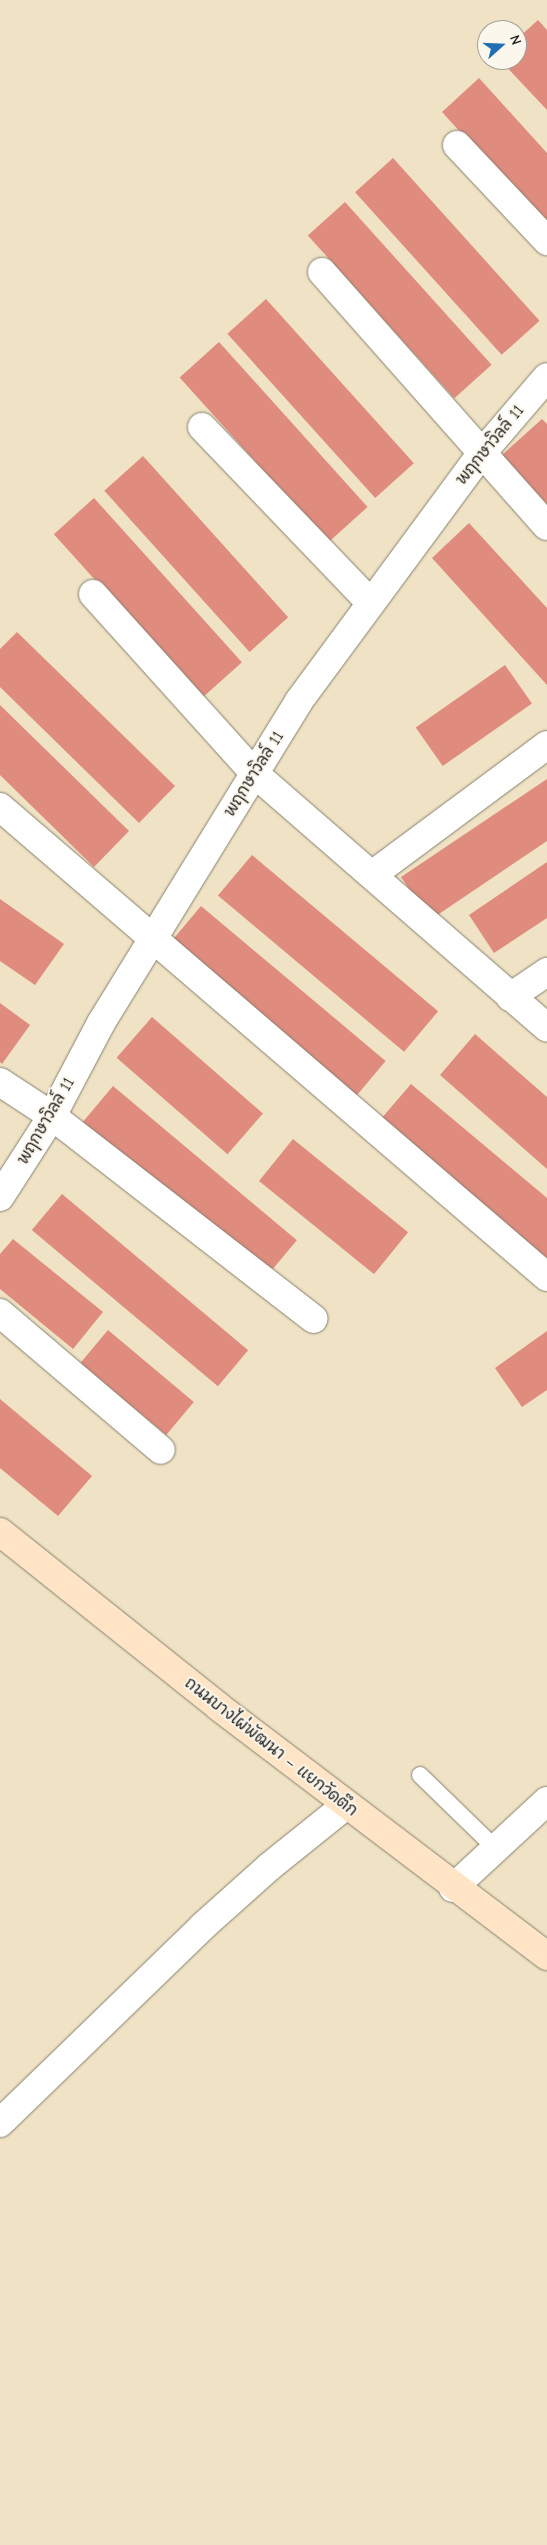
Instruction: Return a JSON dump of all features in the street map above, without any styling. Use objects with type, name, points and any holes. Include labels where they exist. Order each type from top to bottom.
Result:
[{"type":"street","points":[[457,145],[547,241]]},
{"type":"street","points":[[322,272],[481,454],[547,526]]},
{"type":"street","name":"พฤกษาวิลล์ 11","points":[[0,1197],[52,1116],[101,1023],[299,701],[370,602],[481,454],[547,377]]},
{"type":"street","points":[[202,427],[370,602]]},
{"type":"street","points":[[93,594],[254,772],[547,1028]]},
{"type":"street","points":[[372,875],[547,745]]},
{"type":"street","points":[[0,807],[547,1277]]},
{"type":"street","points":[[510,997],[547,972]]},
{"type":"street","points":[[0,1082],[52,1116],[314,1319]]},
{"type":"street","points":[[0,1313],[161,1450]]},
{"type":"street","name":"ถนนบางไผ่พัฒนา – แยกวัดตึก","points":[[0,1532],[346,1805],[547,1956]]},
{"type":"street","points":[[454,1888],[494,1847],[547,1801]]},
{"type":"street","points":[[0,2123],[202,1927],[269,1867],[346,1805]]},
{"type":"lane","points":[[420,1775],[494,1847]]},
{"type":"building","points":[[538,20],[547,30],[547,110],[509,70],[527,70],[527,30]]},
{"type":"building","points":[[479,78],[547,153],[547,227],[442,112]]},
{"type":"building","points":[[393,158],[540,321],[502,355],[355,192]]},
{"type":"building","points":[[345,202],[492,365],[454,398],[308,235]]},
{"type":"building","points":[[266,299],[414,463],[375,498],[227,334]]},
{"type":"building","points":[[219,342],[368,507],[328,542],[180,377]]},
{"type":"building","points":[[542,419],[547,424],[547,504],[502,455]]},
{"type":"building","points":[[143,456],[288,617],[250,652],[104,491]]},
{"type":"building","points":[[94,498],[242,662],[202,698],[54,534]]},
{"type":"building","points":[[469,523],[547,608],[547,685],[432,558]]},
{"type":"building","points":[[17,632],[175,786],[139,823],[0,687],[0,649]]},
{"type":"building","points":[[505,665],[532,704],[443,766],[416,728]]},
{"type":"building","points":[[0,705],[129,831],[94,867],[0,775]]},
{"type":"building","points":[[547,779],[547,841],[430,920],[401,877]]},
{"type":"building","points":[[252,855],[438,1011],[404,1052],[218,896]]},
{"type":"building","points":[[547,862],[547,918],[494,953],[469,915]]},
{"type":"building","points":[[0,899],[64,944],[35,985],[0,961]]},
{"type":"building","points":[[201,906],[386,1061],[355,1098],[170,943]]},
{"type":"building","points":[[0,1003],[30,1025],[2,1064],[0,1062]]},
{"type":"building","points":[[152,1017],[263,1113],[228,1154],[117,1058]]},
{"type":"building","points":[[475,1034],[547,1097],[547,1169],[440,1075]]},
{"type":"building","points":[[411,1084],[547,1198],[547,1260],[380,1120]]},
{"type":"building","points":[[113,1086],[297,1240],[267,1276],[83,1122]]},
{"type":"building","points":[[293,1139],[408,1232],[374,1274],[259,1181]]},
{"type":"building","points":[[62,1194],[248,1350],[218,1386],[32,1230]]},
{"type":"building","points":[[13,1239],[103,1312],[73,1349],[0,1289],[0,1254]]},
{"type":"building","points":[[108,1330],[194,1402],[166,1435],[80,1363]]},
{"type":"building","points":[[547,1331],[547,1390],[522,1407],[495,1368]]},
{"type":"building","points":[[0,1399],[92,1476],[58,1516],[0,1468]]}]
